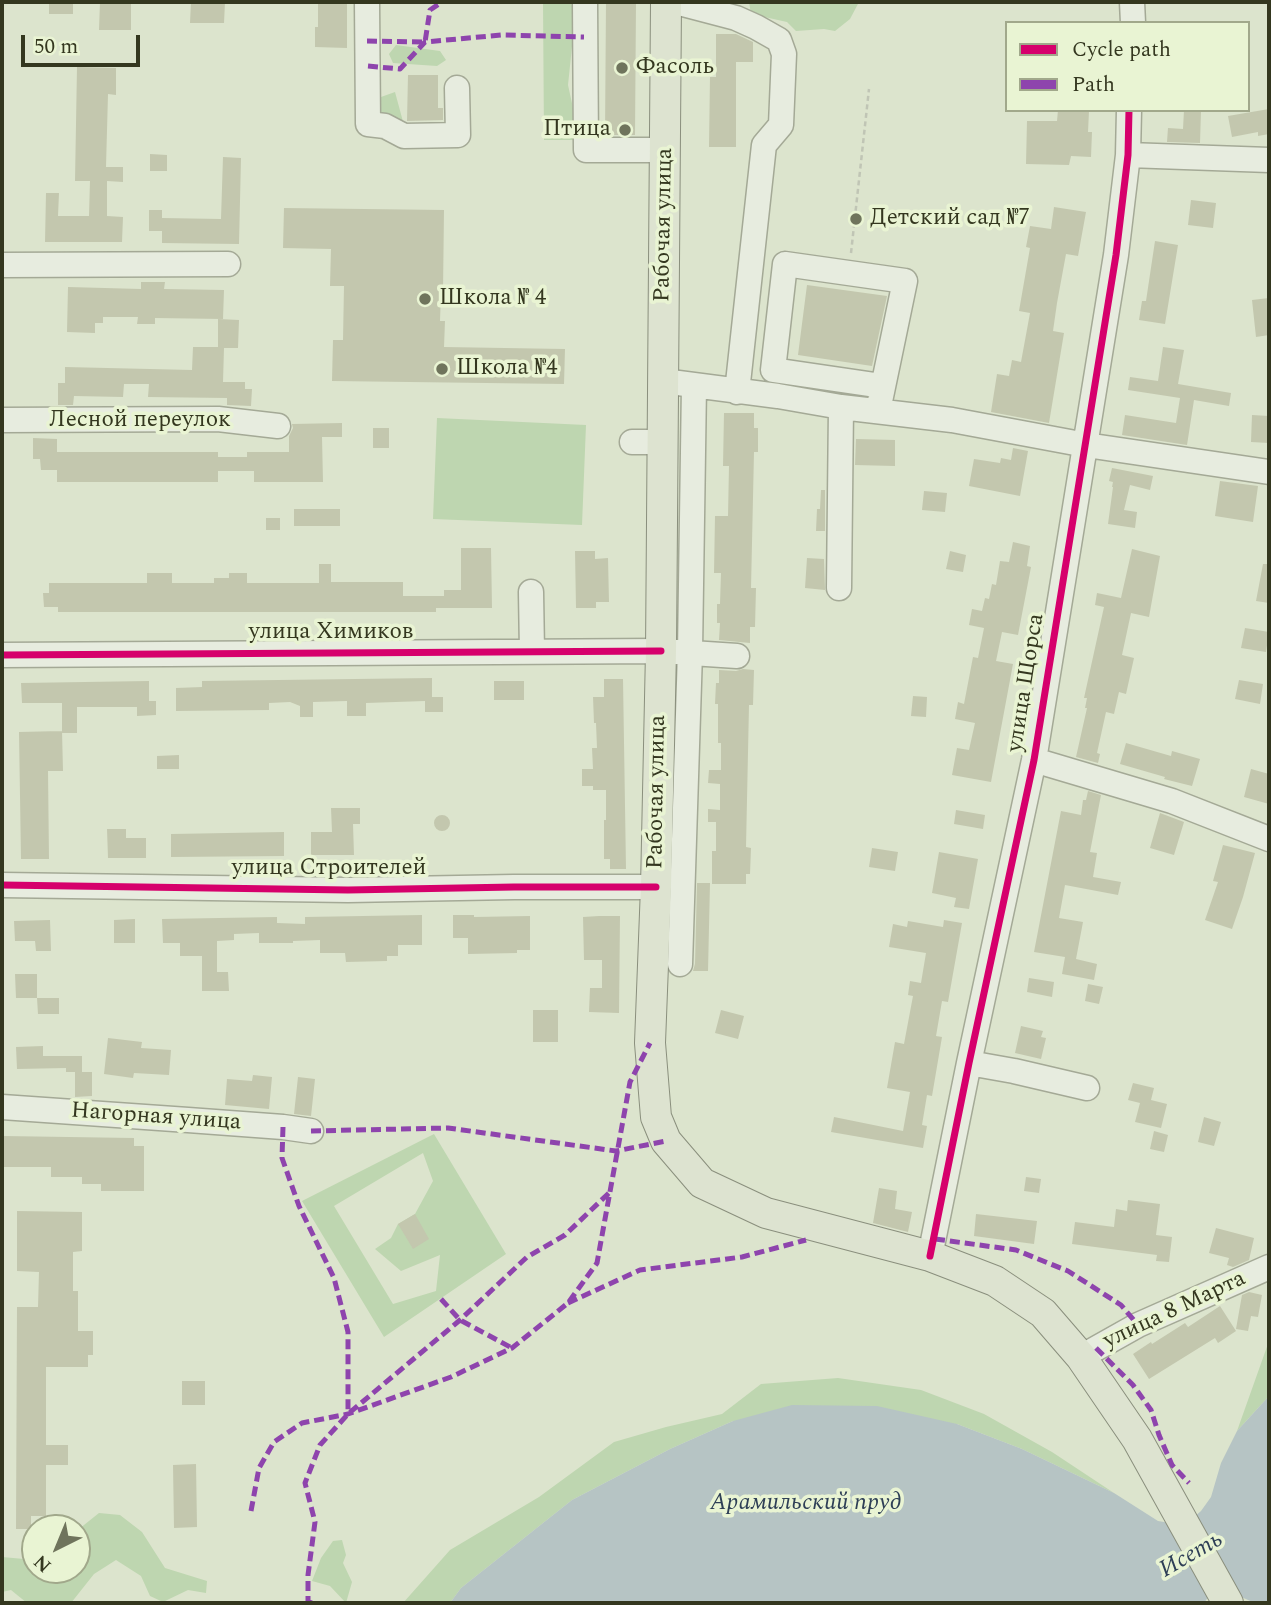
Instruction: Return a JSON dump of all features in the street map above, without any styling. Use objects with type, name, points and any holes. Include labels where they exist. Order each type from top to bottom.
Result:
[{"type":"main road","name":"Рабочая улица","points":[[666,2],[662,442],[675,652],[656,887],[650,1043],[656,1117],[666,1141],[702,1183],[766,1213],[930,1256],[995,1281],[1043,1313],[1081,1357],[1137,1439],[1228,1603]]},
{"type":"street","points":[[367,2],[368,124],[385,126],[404,136],[458,135],[457,88]]},
{"type":"street","points":[[585,2],[586,150],[666,150]]},
{"type":"street","points":[[676,2],[736,18],[756,27],[779,40],[784,54],[780,125],[764,145],[737,392]]},
{"type":"street","points":[[1132,2],[1133,21]]},
{"type":"street","name":"улица Щорса","points":[[930,1256],[1034,760],[1116,256],[1128,155],[1129,112]]},
{"type":"street","points":[[1128,155],[1269,160]]},
{"type":"street","points":[[2,265],[228,264]]},
{"type":"street","points":[[773,370],[785,264],[905,281],[878,411]]},
{"type":"street","points":[[740,366],[882,386]]},
{"type":"street","points":[[663,381],[952,420],[1086,445],[1269,472]]},
{"type":"street","points":[[680,964],[675,652],[694,385]]},
{"type":"street","points":[[839,588],[841,407]]},
{"type":"street","name":"Лесной переулок","points":[[2,420],[218,419],[278,426]]},
{"type":"street","points":[[632,442],[662,442]]},
{"type":"street","points":[[531,592],[532,652]]},
{"type":"street","name":"улица Химиков","points":[[2,655],[675,652],[737,656]]},
{"type":"street","points":[[1034,760],[1172,802],[1269,839]]},
{"type":"street","name":"улица Строителей","points":[[2,885],[348,890],[656,887]]},
{"type":"street","points":[[969,1063],[1087,1088]]},
{"type":"street","name":"Нагорная улица","points":[[2,1107],[188,1119],[311,1131]]},
{"type":"street","name":"улица 8 Марта","points":[[1081,1357],[1138,1325],[1269,1267]]},
{"type":"path","points":[[848,273],[869,89]]},
{"type":"green space","points":[[543,2],[571,2],[575,18],[568,85],[580,140],[544,140]]},
{"type":"green space","points":[[749,2],[859,2],[850,19],[835,31],[796,31],[787,22],[751,14]]},
{"type":"green space","points":[[396,45],[440,51],[446,60],[437,66],[393,63],[389,54]]},
{"type":"green space","points":[[395,92],[405,129],[381,120],[381,97]]},
{"type":"green space","points":[[437,418],[586,425],[582,525],[433,519]]},
{"type":"green space","points":[[434,1134],[506,1254],[384,1337],[302,1201]],"holes":[[[423,1153],[433,1181],[415,1214],[398,1224],[391,1238],[375,1249],[401,1271],[440,1255],[436,1291],[393,1304],[334,1206]]]},
{"type":"green space","points":[[1269,1341],[1269,1396],[1237,1431]]},
{"type":"green space","points":[[838,1378],[921,1390],[984,1414],[1052,1452],[1114,1493],[1022,1449],[957,1424],[733,1421],[670,1449],[572,1500],[461,1588],[450,1603],[403,1603],[450,1550],[539,1497],[614,1442],[722,1414],[761,1384]]},
{"type":"green space","points":[[99,1513],[120,1515],[142,1532],[165,1568],[207,1581],[206,1593],[188,1590],[163,1602],[150,1596],[141,1576],[116,1560],[91,1578],[91,1519]]},
{"type":"green space","points":[[342,1540],[346,1555],[343,1563],[352,1582],[346,1603],[330,1586],[312,1581],[321,1558],[333,1541]]},
{"type":"green space","points":[[2,1557],[21,1559],[21,1584],[86,1584],[71,1603],[27,1603],[11,1590],[2,1592]]},
{"type":"water","name":"Арамильский пруд","points":[[1269,1396],[1269,1603],[1255,1603],[1239,1596],[1209,1596],[1204,1603],[450,1603],[461,1588],[572,1500],[670,1449],[733,1421],[792,1405],[877,1406],[957,1424],[1022,1449],[1114,1493],[1158,1521],[1170,1523],[1193,1518],[1201,1511],[1211,1497],[1221,1463],[1237,1431]]},
{"type":"building","points":[[49,2],[73,2],[73,14],[49,14]]},
{"type":"building","points":[[100,2],[131,2],[131,30],[99,30]]},
{"type":"building","points":[[191,2],[225,2],[224,23],[190,23]]},
{"type":"building","points":[[318,2],[347,2],[347,48],[315,47]]},
{"type":"building","points":[[606,2],[636,2],[635,135],[605,135]]},
{"type":"building","points":[[716,34],[736,34],[753,42],[753,62],[736,62],[736,147],[709,147],[710,77],[716,77]]},
{"type":"building","points":[[77,67],[116,68],[116,95],[108,94],[106,167],[123,167],[123,182],[107,181],[107,216],[123,217],[122,242],[45,242],[46,193],[59,193],[58,216],[89,216],[90,181],[75,181]]},
{"type":"building","points":[[408,75],[438,75],[438,108],[443,108],[443,120],[407,121]]},
{"type":"building","points":[[1269,109],[1269,134],[1258,136],[1258,132],[1232,137],[1228,116]]},
{"type":"building","points":[[1058,112],[1089,112],[1088,132],[1092,132],[1091,157],[1071,156],[1069,165],[1026,164],[1027,121],[1057,121]]},
{"type":"building","points":[[1184,112],[1201,112],[1200,143],[1167,142],[1168,128],[1183,129]]},
{"type":"building","points":[[150,154],[167,155],[167,171],[150,171]]},
{"type":"building","points":[[223,157],[241,158],[239,244],[162,243],[162,231],[149,231],[149,210],[162,210],[162,218],[221,219]]},
{"type":"building","points":[[1191,200],[1216,203],[1213,228],[1188,225]]},
{"type":"building","points":[[1054,207],[1086,212],[1078,256],[1066,254],[1057,303],[1053,331],[1064,333],[1049,423],[991,412],[997,374],[1009,376],[1012,360],[1021,362],[1030,313],[1019,311],[1030,248],[1026,247],[1030,226],[1051,229]]},
{"type":"building","name":"Школа № 4","points":[[284,208],[444,210],[440,321],[445,321],[444,347],[565,349],[564,384],[332,381],[333,340],[343,340],[344,286],[330,286],[331,249],[283,248]]},
{"type":"building","points":[[1155,241],[1178,245],[1165,324],[1139,320],[1142,301],[1146,301]]},
{"type":"building","points":[[141,282],[165,282],[164,289],[224,290],[223,319],[155,318],[155,324],[137,324],[138,317],[103,317],[103,323],[95,323],[95,333],[67,332],[68,287],[141,289]]},
{"type":"building","points":[[807,285],[887,296],[872,366],[798,355]]},
{"type":"building","points":[[1269,298],[1269,335],[1256,337],[1252,300]]},
{"type":"building","points":[[218,319],[239,320],[238,348],[224,348],[223,382],[245,382],[245,389],[252,389],[251,406],[227,405],[227,398],[148,397],[149,384],[124,384],[123,397],[74,396],[73,405],[58,405],[58,383],[65,383],[65,367],[192,370],[193,347],[218,347]]},
{"type":"building","points":[[1163,347],[1184,350],[1178,384],[1231,393],[1229,406],[1194,400],[1187,445],[1122,435],[1125,415],[1176,423],[1180,398],[1128,390],[1130,377],[1158,381]]},
{"type":"building","points":[[724,413],[754,413],[754,428],[758,428],[758,452],[754,452],[751,588],[756,588],[755,627],[750,627],[750,643],[719,640],[720,623],[717,623],[721,573],[714,573],[715,516],[728,516],[729,466],[723,466]]},
{"type":"building","points":[[1252,415],[1269,416],[1269,443],[1251,442]]},
{"type":"building","points":[[342,423],[342,437],[322,437],[323,482],[254,482],[254,471],[218,471],[218,482],[57,482],[57,470],[41,470],[40,459],[33,459],[33,438],[57,439],[57,452],[218,452],[218,457],[247,457],[247,452],[289,452],[292,424]]},
{"type":"building","points":[[373,428],[389,428],[389,448],[373,448]]},
{"type":"building","points":[[856,439],[895,440],[895,466],[855,465]]},
{"type":"building","points":[[1013,448],[1028,451],[1020,496],[969,486],[974,459],[1000,463],[1001,458],[1011,460]]},
{"type":"building","points":[[1112,468],[1153,476],[1150,490],[1130,485],[1124,510],[1137,512],[1135,528],[1108,524],[1113,487],[1113,482],[1109,481]]},
{"type":"building","points":[[1220,481],[1258,486],[1253,522],[1215,516]]},
{"type":"building","points":[[821,490],[825,490],[825,531],[816,531],[817,509],[820,509]]},
{"type":"building","points":[[924,491],[947,493],[945,512],[922,510]]},
{"type":"building","points":[[294,509],[340,509],[340,526],[294,526]]},
{"type":"building","points":[[266,518],[280,518],[280,530],[266,530]]},
{"type":"building","points":[[1013,542],[1030,546],[1027,566],[1031,567],[1018,635],[1002,632],[996,661],[1013,664],[991,782],[952,775],[957,748],[969,750],[975,723],[955,719],[958,702],[964,704],[973,657],[978,658],[984,628],[969,625],[972,609],[982,611],[985,598],[989,599],[992,584],[996,585],[1000,561],[1009,562]]},
{"type":"building","points":[[461,548],[491,548],[492,608],[436,608],[436,612],[58,612],[58,607],[44,607],[43,593],[49,593],[49,583],[147,583],[147,573],[172,573],[172,583],[214,583],[214,578],[229,578],[229,573],[247,573],[247,583],[319,583],[319,564],[331,564],[331,582],[403,582],[403,596],[444,596],[444,590],[461,590]]},
{"type":"building","points":[[1132,549],[1160,556],[1149,617],[1131,613],[1122,655],[1134,658],[1126,694],[1119,692],[1114,714],[1106,712],[1097,753],[1100,754],[1098,763],[1076,757],[1087,708],[1087,698],[1084,698],[1104,607],[1095,605],[1097,593],[1121,598]]},
{"type":"building","points":[[575,551],[595,551],[595,559],[608,558],[609,602],[596,602],[596,608],[576,608]]},
{"type":"building","points":[[950,551],[966,555],[963,572],[946,569]]},
{"type":"building","points":[[807,558],[824,559],[825,590],[805,588]]},
{"type":"building","points":[[1263,564],[1269,564],[1269,603],[1256,601]]},
{"type":"building","points":[[1245,628],[1269,632],[1266,652],[1241,648]]},
{"type":"building","points":[[719,670],[754,670],[753,705],[749,705],[746,847],[751,848],[750,874],[746,874],[746,884],[712,884],[712,851],[716,851],[716,822],[708,822],[708,809],[720,810],[720,784],[708,783],[709,770],[721,770],[718,704],[715,704],[716,683],[719,683]]},
{"type":"building","points":[[432,678],[432,697],[443,697],[443,712],[425,712],[425,701],[366,703],[366,716],[347,716],[347,701],[313,702],[313,717],[300,717],[300,706],[290,702],[269,703],[269,710],[176,711],[176,688],[202,687],[202,681]]},
{"type":"building","points":[[604,679],[623,679],[626,869],[610,869],[610,859],[604,859],[606,790],[593,790],[593,786],[582,786],[582,769],[593,769],[592,748],[597,748],[593,697],[604,697]]},
{"type":"building","points":[[1239,680],[1263,684],[1260,704],[1235,699]]},
{"type":"building","points":[[149,681],[149,701],[156,701],[156,715],[137,716],[137,707],[77,707],[77,733],[62,733],[62,703],[22,703],[21,683]]},
{"type":"building","points":[[494,681],[524,681],[524,700],[494,700]]},
{"type":"building","points":[[913,696],[927,697],[926,717],[911,716]]},
{"type":"building","points":[[62,731],[63,771],[48,771],[49,859],[21,859],[19,732]]},
{"type":"building","points":[[1126,743],[1171,756],[1172,751],[1200,759],[1192,786],[1120,764]]},
{"type":"building","points":[[179,755],[179,769],[157,769],[157,756]]},
{"type":"building","points":[[1251,769],[1269,774],[1269,804],[1244,797]]},
{"type":"building","points":[[1088,791],[1101,795],[1090,852],[1097,853],[1093,877],[1121,882],[1118,895],[1065,885],[1059,918],[1083,922],[1076,959],[1097,964],[1094,980],[1062,974],[1065,957],[1034,952],[1061,811],[1081,815],[1083,800],[1086,800]]},
{"type":"building","points":[[331,808],[360,808],[360,824],[353,824],[354,855],[311,855],[311,832],[332,832]]},
{"type":"building","points":[[956,810],[985,815],[983,829],[954,824]]},
{"type":"building","points":[[1160,813],[1184,822],[1174,855],[1150,848]]},
{"type":"building","points":[[439,815],[445,815],[450,823],[448,829],[439,831],[434,826],[434,820]]},
{"type":"building","points":[[107,829],[126,829],[126,838],[146,838],[146,858],[108,858]]},
{"type":"building","points":[[284,832],[284,856],[171,857],[171,834]]},
{"type":"building","points":[[1223,845],[1255,853],[1232,929],[1205,920],[1218,882],[1213,881]]},
{"type":"building","points":[[872,848],[898,852],[895,871],[869,867]]},
{"type":"building","points":[[939,852],[978,859],[969,909],[954,907],[956,898],[932,893]]},
{"type":"building","points":[[697,883],[710,883],[708,971],[693,971]]},
{"type":"building","points":[[422,915],[422,945],[398,945],[398,956],[387,956],[387,961],[346,962],[345,953],[320,953],[320,940],[259,943],[259,933],[234,934],[234,940],[217,941],[217,972],[228,972],[229,991],[202,991],[202,956],[180,956],[180,943],[163,943],[162,919],[277,917],[277,923],[305,924],[305,917]]},
{"type":"building","points":[[453,915],[530,916],[530,950],[517,950],[517,953],[468,954],[468,938],[453,938]]},
{"type":"building","points":[[620,916],[619,1013],[589,1012],[590,988],[602,988],[602,960],[584,960],[583,917]]},
{"type":"building","points":[[135,919],[135,943],[114,943],[114,920]]},
{"type":"building","points":[[50,920],[51,951],[36,951],[35,941],[15,941],[14,921]]},
{"type":"building","points":[[944,920],[962,923],[948,1002],[942,1001],[936,1036],[942,1037],[932,1096],[927,1095],[922,1125],[927,1126],[923,1148],[831,1132],[834,1117],[903,1131],[910,1092],[887,1088],[895,1042],[904,1044],[913,996],[908,995],[910,981],[921,983],[926,953],[889,947],[893,924],[907,927],[908,921],[943,927]]},
{"type":"building","points":[[15,974],[37,974],[37,998],[16,998]]},
{"type":"building","points":[[1029,978],[1054,982],[1052,997],[1027,992]]},
{"type":"building","points":[[1088,984],[1103,987],[1099,1004],[1085,1001]]},
{"type":"building","points":[[37,998],[59,998],[59,1014],[38,1014]]},
{"type":"building","points":[[533,1010],[558,1010],[558,1042],[533,1042]]},
{"type":"building","points":[[721,1010],[744,1016],[738,1039],[715,1033]]},
{"type":"building","points":[[1021,1026],[1043,1031],[1041,1037],[1046,1038],[1041,1059],[1015,1053]]},
{"type":"building","points":[[108,1038],[142,1042],[141,1048],[171,1050],[169,1075],[134,1073],[133,1078],[104,1074]]},
{"type":"building","points":[[43,1046],[43,1056],[82,1056],[82,1072],[66,1072],[66,1068],[17,1069],[16,1047]]},
{"type":"building","points":[[75,1072],[92,1072],[92,1096],[75,1097]]},
{"type":"building","points":[[253,1075],[272,1077],[269,1109],[225,1105],[227,1079],[252,1081]]},
{"type":"building","points":[[298,1077],[315,1079],[311,1116],[294,1114]]},
{"type":"building","points":[[1133,1083],[1154,1088],[1151,1100],[1167,1104],[1161,1128],[1135,1122],[1140,1103],[1128,1100]]},
{"type":"building","points":[[1204,1117],[1221,1122],[1214,1146],[1198,1142]]},
{"type":"building","points":[[1154,1131],[1168,1135],[1164,1152],[1150,1149]]},
{"type":"building","points":[[3,1136],[134,1138],[134,1146],[144,1146],[144,1191],[101,1191],[101,1184],[82,1184],[82,1177],[51,1177],[51,1167],[2,1167]]},
{"type":"building","points":[[1026,1177],[1041,1179],[1039,1193],[1024,1191]]},
{"type":"building","points":[[879,1188],[897,1191],[895,1209],[912,1212],[908,1232],[873,1223]]},
{"type":"building","points":[[1128,1200],[1160,1204],[1156,1235],[1172,1237],[1169,1262],[1156,1261],[1157,1255],[1072,1244],[1075,1222],[1114,1227],[1116,1209],[1127,1211]]},
{"type":"building","points":[[17,1211],[82,1212],[82,1251],[73,1252],[73,1291],[78,1291],[78,1331],[93,1331],[93,1355],[88,1355],[88,1367],[46,1367],[46,1445],[68,1445],[68,1465],[46,1465],[46,1514],[21,1514],[21,1529],[16,1529],[17,1307],[38,1307],[39,1272],[17,1271]]},
{"type":"building","points":[[415,1214],[429,1239],[413,1249],[398,1224]]},
{"type":"building","points":[[976,1214],[1037,1221],[1034,1244],[974,1236]]},
{"type":"building","points":[[1216,1228],[1254,1238],[1249,1260],[1233,1267],[1227,1265],[1229,1258],[1209,1253]]},
{"type":"building","points":[[1249,1292],[1262,1295],[1258,1317],[1251,1316],[1248,1331],[1236,1329],[1242,1295]]},
{"type":"building","points":[[1220,1306],[1236,1331],[1218,1343],[1215,1338],[1149,1379],[1133,1354],[1185,1323],[1188,1327]]},
{"type":"building","points":[[182,1381],[205,1381],[205,1405],[182,1405]]},
{"type":"building","points":[[196,1464],[197,1527],[174,1528],[173,1465]]},
{"type":"marked path","points":[[367,41],[425,42],[430,10],[442,2]]},
{"type":"marked path","points":[[368,66],[400,69],[425,42],[501,35],[584,37]]},
{"type":"marked path","points":[[251,1511],[259,1468],[274,1442],[302,1423],[348,1414],[451,1377],[512,1348],[568,1303],[597,1263],[630,1082],[650,1043]]},
{"type":"marked path","points":[[283,1127],[282,1158],[299,1206],[334,1278],[348,1332],[348,1414]]},
{"type":"marked path","points":[[311,1131],[448,1128],[616,1151],[666,1141]]},
{"type":"marked path","points":[[312,1603],[308,1602],[308,1575],[315,1522],[305,1483],[320,1445],[348,1414],[460,1320],[527,1257],[565,1235],[611,1191]]},
{"type":"marked path","points":[[935,1239],[1016,1250],[1068,1271],[1121,1305],[1138,1325]]},
{"type":"marked path","points":[[568,1303],[640,1270],[742,1257],[806,1240]]},
{"type":"marked path","points":[[441,1299],[460,1320],[512,1348]]},
{"type":"marked path","points":[[1096,1348],[1133,1385],[1151,1410],[1172,1465],[1189,1483]]},
{"type":"cycle path","points":[[930,1256],[1034,760],[1116,255],[1128,155],[1129,112]]},
{"type":"cycle path","points":[[2,655],[661,651]]},
{"type":"cycle path","points":[[2,885],[348,890],[656,887]]},
{"type":"place","name":"Фасоль","points":[[622,68]]},
{"type":"place","name":"Птица","points":[[625,130]]},
{"type":"place","name":"Детский сад №7","points":[[856,219]]},
{"type":"place","name":"Школа № 4","points":[[425,299]]},
{"type":"place","name":"Школа №4","points":[[442,369]]},
{"type":"water label","name":"Исеть","points":[[1192,1556]]}]
